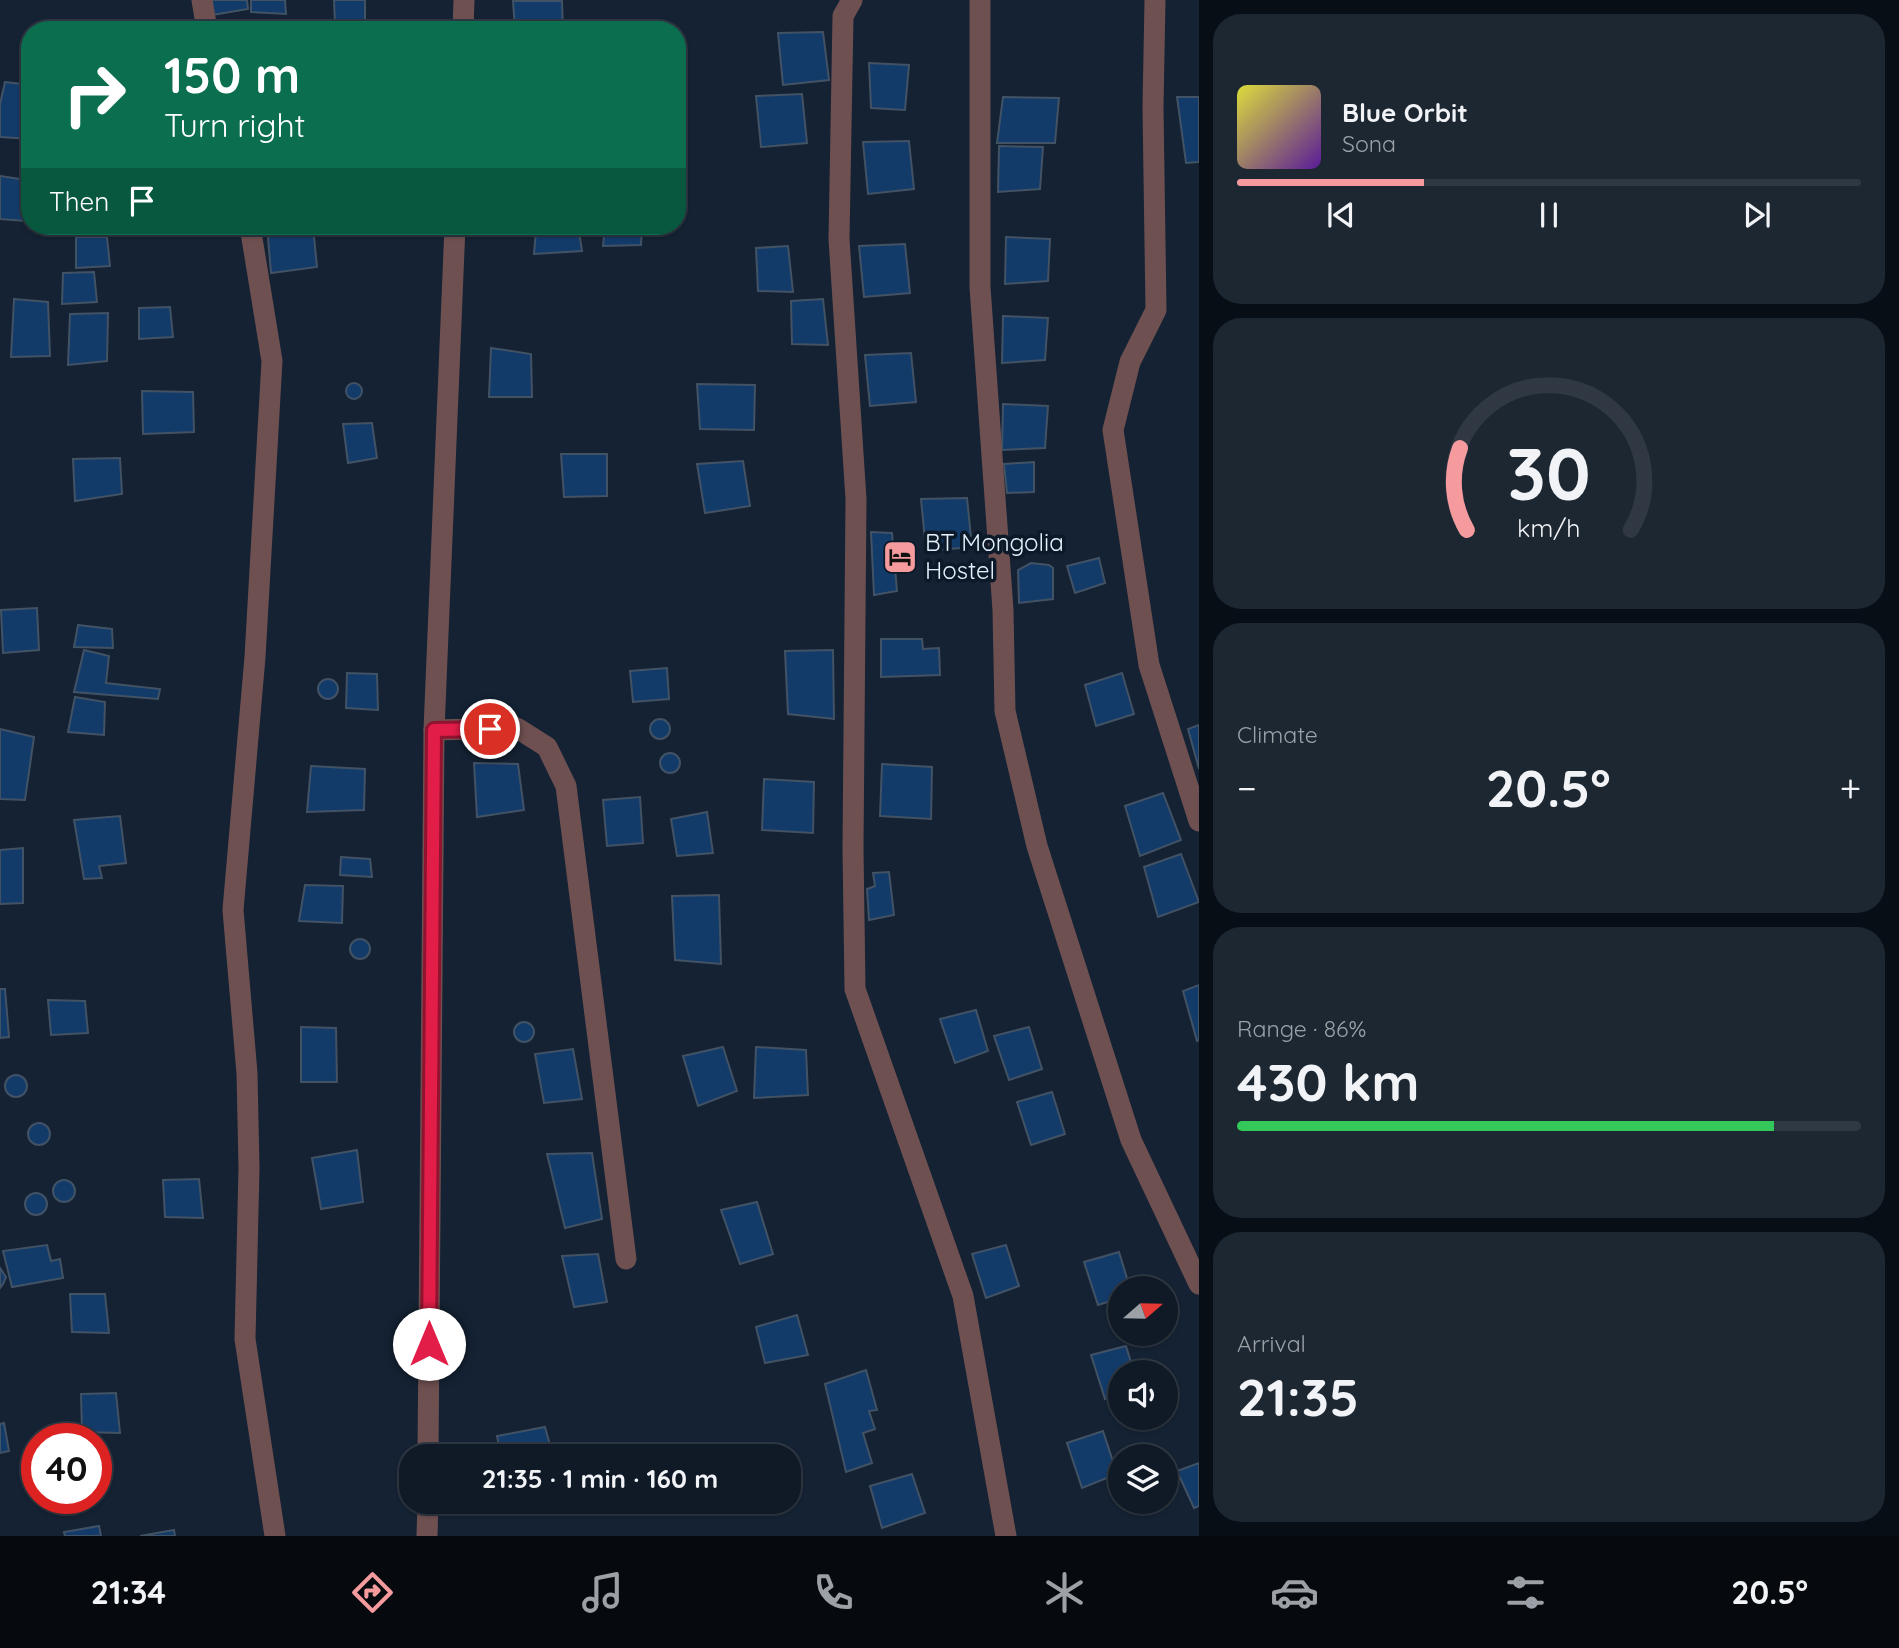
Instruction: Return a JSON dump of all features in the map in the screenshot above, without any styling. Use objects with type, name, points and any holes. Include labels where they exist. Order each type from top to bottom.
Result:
[{"type":"street","points":[[202,0],[206,21]]},
{"type":"street","points":[[463,21],[464,0]]},
{"type":"street","points":[[852,0],[843,16],[839,239],[856,499],[853,848],[855,989],[963,1296],[1006,1536]]},
{"type":"street","points":[[980,0],[980,287],[1003,610],[1005,711],[1037,846],[1131,1140],[1199,1284]]},
{"type":"street","points":[[1155,0],[1153,107],[1156,310],[1130,362],[1113,430],[1149,665],[1199,821]]},
{"type":"street","points":[[251,235],[272,361],[255,657],[233,910],[247,1073],[245,1339],[275,1536]]},
{"type":"street","points":[[428,1444],[434,730],[455,235]]},
{"type":"street","points":[[434,730],[517,729],[547,747],[566,786],[626,1259]]},
{"type":"street","points":[[428,1514],[428,1536]]},
{"type":"building","points":[[212,0],[247,0],[248,9],[212,15]]},
{"type":"building","points":[[251,0],[285,0],[286,14],[251,12]]},
{"type":"building","points":[[334,0],[365,0],[365,21],[335,21]]},
{"type":"building","points":[[513,1],[562,1],[563,21],[514,21]]},
{"type":"building","points":[[823,32],[829,80],[783,85],[778,33]]},
{"type":"building","points":[[869,63],[909,65],[905,110],[871,108]]},
{"type":"building","points":[[5,82],[21,84],[21,138],[0,137],[0,104]]},
{"type":"building","points":[[802,94],[807,143],[761,147],[756,96]]},
{"type":"building","points":[[1003,97],[1059,98],[1055,143],[997,143]]},
{"type":"building","points":[[1177,97],[1199,97],[1199,162],[1186,163]]},
{"type":"building","points":[[909,141],[914,189],[868,194],[863,142]]},
{"type":"building","points":[[999,146],[1043,147],[1040,189],[998,192]]},
{"type":"building","points":[[0,176],[21,179],[21,221],[0,219]]},
{"type":"building","points":[[268,235],[314,235],[317,267],[271,273]]},
{"type":"building","points":[[536,235],[580,235],[582,251],[534,254]]},
{"type":"building","points":[[604,235],[642,235],[641,245],[603,246]]},
{"type":"building","points":[[76,237],[107,237],[110,266],[76,268]]},
{"type":"building","points":[[1006,237],[1050,239],[1048,281],[1005,284]]},
{"type":"building","points":[[905,244],[910,293],[864,297],[859,246]]},
{"type":"building","points":[[788,246],[793,292],[758,291],[756,248]]},
{"type":"building","points":[[94,272],[97,302],[62,304],[63,273]]},
{"type":"building","points":[[14,299],[48,302],[50,356],[11,357]]},
{"type":"building","points":[[823,299],[828,345],[792,344],[791,301]]},
{"type":"building","points":[[170,307],[173,337],[139,339],[139,308]]},
{"type":"building","points":[[108,313],[107,361],[68,365],[70,314]]},
{"type":"building","points":[[1003,316],[1048,318],[1045,360],[1002,363]]},
{"type":"building","points":[[491,348],[531,354],[532,397],[489,397]]},
{"type":"building","points":[[911,353],[916,402],[870,406],[865,355]]},
{"type":"building","points":[[351,383],[357,383],[362,391],[360,397],[351,399],[346,394],[346,388]]},
{"type":"building","points":[[697,384],[755,385],[754,430],[700,429]]},
{"type":"building","points":[[142,391],[193,392],[194,432],[143,434]]},
{"type":"building","points":[[1003,404],[1048,406],[1045,448],[1002,450]]},
{"type":"building","points":[[372,423],[377,458],[348,463],[343,424]]},
{"type":"building","points":[[561,454],[607,454],[607,496],[564,497]]},
{"type":"building","points":[[120,458],[122,494],[75,501],[73,459]]},
{"type":"building","points":[[743,461],[750,506],[705,513],[697,464]]},
{"type":"building","points":[[1034,462],[1034,492],[1007,493],[1004,464]]},
{"type":"building","points":[[967,498],[972,547],[926,551],[921,499]]},
{"type":"building","points":[[871,532],[892,533],[897,591],[874,595]]},
{"type":"building","points":[[1099,558],[1105,583],[1075,593],[1067,566]]},
{"type":"building","points":[[1031,563],[1053,568],[1053,599],[1019,603],[1018,570]]},
{"type":"building","points":[[37,608],[39,650],[3,653],[1,610]]},
{"type":"building","points":[[78,625],[112,629],[113,648],[74,647]]},
{"type":"building","points":[[881,639],[922,639],[923,649],[939,648],[940,675],[881,677]]},
{"type":"building","points":[[84,650],[109,656],[106,683],[160,689],[158,699],[74,692]]},
{"type":"building","points":[[833,650],[834,719],[788,714],[785,651]]},
{"type":"building","points":[[667,668],[669,699],[633,702],[630,671]]},
{"type":"building","points":[[347,673],[377,674],[378,710],[346,708]]},
{"type":"building","points":[[1122,673],[1134,714],[1096,726],[1085,685]]},
{"type":"building","points":[[328,679],[335,682],[338,689],[335,696],[328,699],[321,696],[318,689],[321,682]]},
{"type":"building","points":[[75,697],[105,702],[104,735],[68,732]]},
{"type":"building","points":[[660,719],[667,722],[670,729],[667,736],[660,739],[653,736],[650,729],[653,722]]},
{"type":"building","points":[[1199,725],[1199,769],[1188,729]]},
{"type":"building","points":[[0,729],[34,737],[25,800],[0,799]]},
{"type":"building","points":[[670,753],[677,756],[680,763],[677,770],[670,773],[663,770],[660,763],[663,756]]},
{"type":"building","points":[[474,763],[518,764],[524,810],[477,817]]},
{"type":"building","points":[[882,764],[932,767],[931,819],[880,816]]},
{"type":"building","points":[[311,766],[365,769],[364,810],[307,812]]},
{"type":"building","points":[[764,779],[814,782],[813,833],[762,830]]},
{"type":"building","points":[[1163,793],[1181,840],[1140,856],[1125,806]]},
{"type":"building","points":[[640,797],[643,843],[607,846],[603,800]]},
{"type":"building","points":[[707,812],[713,853],[677,856],[671,819]]},
{"type":"building","points":[[120,816],[126,863],[99,866],[102,878],[84,879],[74,820]]},
{"type":"building","points":[[23,848],[23,903],[0,904],[0,850]]},
{"type":"building","points":[[1181,854],[1199,902],[1158,917],[1144,867]]},
{"type":"building","points":[[341,857],[370,859],[372,877],[340,875]]},
{"type":"building","points":[[889,872],[894,915],[869,920],[867,889],[875,886],[873,873]]},
{"type":"building","points":[[305,885],[343,886],[342,923],[299,921]]},
{"type":"building","points":[[719,895],[721,964],[675,960],[672,896]]},
{"type":"building","points":[[360,939],[367,942],[370,949],[367,956],[360,959],[353,956],[350,949],[353,942]]},
{"type":"building","points":[[1199,985],[1199,1040],[1197,1041],[1183,991]]},
{"type":"building","points":[[0,989],[5,989],[9,1037],[0,1038]]},
{"type":"building","points":[[48,1000],[85,1001],[88,1033],[51,1035]]},
{"type":"building","points":[[976,1010],[988,1051],[955,1063],[940,1019]]},
{"type":"building","points":[[524,1022],[531,1025],[534,1032],[531,1039],[524,1042],[517,1039],[514,1032],[517,1025]]},
{"type":"building","points":[[301,1027],[336,1028],[337,1082],[301,1082]]},
{"type":"building","points":[[1029,1027],[1042,1069],[1009,1080],[994,1036]]},
{"type":"building","points":[[723,1047],[737,1091],[698,1106],[683,1056]]},
{"type":"building","points":[[756,1047],[806,1050],[808,1095],[754,1098]]},
{"type":"building","points":[[573,1049],[582,1099],[544,1103],[535,1054]]},
{"type":"building","points":[[12,1075],[20,1075],[27,1082],[27,1090],[20,1097],[12,1097],[5,1090],[5,1082]]},
{"type":"building","points":[[1052,1092],[1065,1134],[1031,1145],[1017,1102]]},
{"type":"building","points":[[35,1123],[43,1123],[50,1130],[50,1138],[43,1145],[35,1145],[28,1138],[28,1130]]},
{"type":"building","points":[[357,1150],[363,1202],[321,1209],[312,1158]]},
{"type":"building","points":[[592,1153],[602,1219],[565,1228],[547,1154]]},
{"type":"building","points":[[199,1179],[203,1218],[165,1217],[163,1180]]},
{"type":"building","points":[[60,1180],[68,1180],[75,1187],[75,1195],[68,1202],[60,1202],[53,1195],[53,1187]]},
{"type":"building","points":[[32,1193],[40,1193],[47,1200],[47,1208],[40,1215],[32,1215],[25,1208],[25,1200]]},
{"type":"building","points":[[757,1202],[773,1254],[740,1264],[721,1210]]},
{"type":"building","points":[[47,1245],[51,1261],[60,1259],[63,1278],[12,1287],[3,1251]]},
{"type":"building","points":[[1006,1245],[1019,1286],[986,1298],[972,1254]]},
{"type":"building","points":[[1119,1252],[1126,1276],[1108,1276],[1108,1302],[1098,1305],[1084,1262]]},
{"type":"building","points":[[598,1254],[607,1302],[574,1307],[562,1256]]},
{"type":"building","points":[[0,1268],[6,1277],[0,1288]]},
{"type":"building","points":[[70,1294],[105,1294],[109,1333],[72,1332]]},
{"type":"building","points":[[797,1315],[808,1355],[765,1363],[756,1327]]},
{"type":"building","points":[[1126,1346],[1130,1360],[1108,1360],[1108,1398],[1105,1399],[1091,1355]]},
{"type":"building","points":[[866,1370],[877,1410],[869,1411],[875,1429],[863,1433],[872,1463],[846,1472],[825,1384]]},
{"type":"building","points":[[116,1393],[120,1433],[112,1433],[112,1423],[82,1423],[81,1394]]},
{"type":"building","points":[[4,1423],[9,1451],[0,1453],[0,1424]]},
{"type":"building","points":[[545,1427],[550,1444],[499,1444],[497,1436]]},
{"type":"building","points":[[1103,1431],[1108,1446],[1108,1478],[1082,1488],[1067,1443]]},
{"type":"building","points":[[1199,1463],[1199,1506],[1194,1508],[1178,1471]]},
{"type":"building","points":[[912,1474],[925,1513],[882,1528],[870,1486]]},
{"type":"building","points":[[99,1526],[101,1536],[65,1536],[64,1532]]},
{"type":"building","points":[[174,1530],[175,1536],[140,1536]]},
{"type":"place","name":"BT Mongolia Hostel","points":[[900,557]]},
{"type":"route","points":[[429,1344],[434,730],[490,729]]}]
